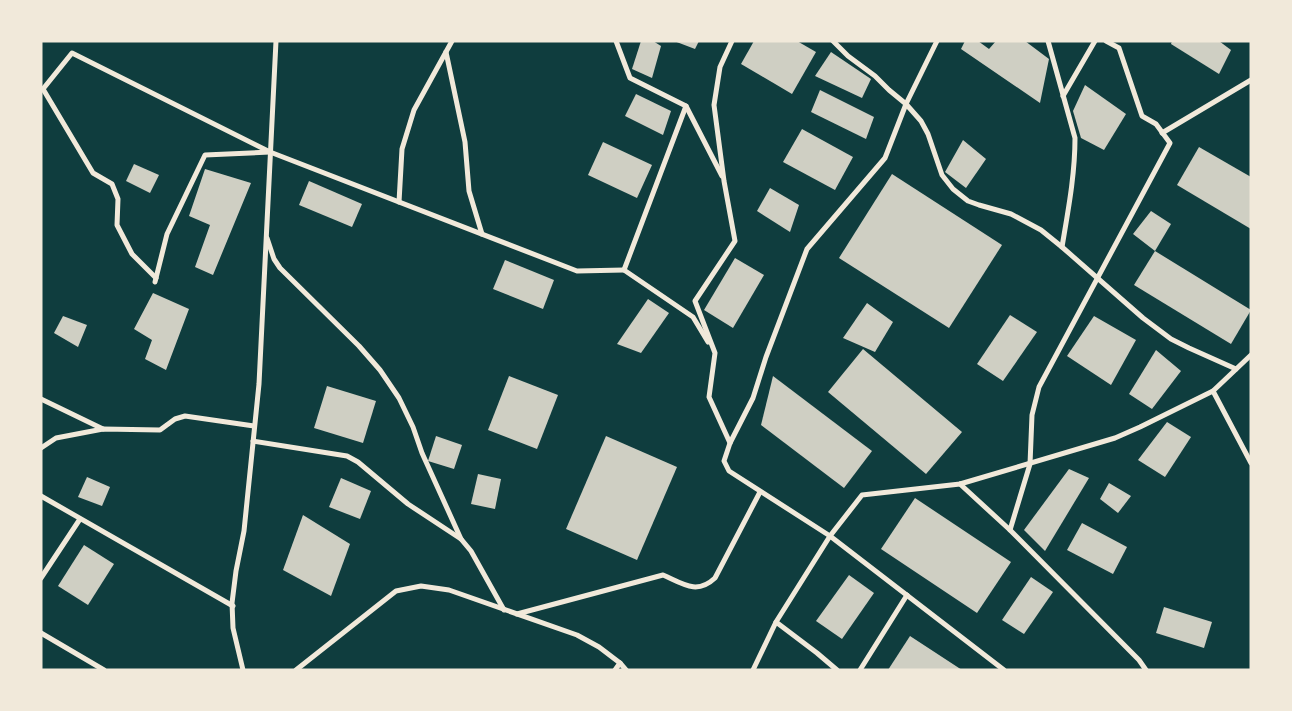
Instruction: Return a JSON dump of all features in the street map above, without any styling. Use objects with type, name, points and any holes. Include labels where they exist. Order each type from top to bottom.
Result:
[{"type":"street","points":[[243,670],[233,628],[233,606],[236,571],[244,531],[259,384],[276,41]]},
{"type":"street","points":[[399,202],[402,149],[414,110],[452,41]]},
{"type":"street","points":[[616,41],[630,78],[686,106],[724,181]]},
{"type":"street","points":[[730,443],[709,397],[715,353],[695,301],[736,241],[724,181],[714,105],[720,67],[732,41]]},
{"type":"street","points":[[832,41],[848,56],[875,76],[906,104],[921,121],[928,134],[942,174],[953,189],[968,201],[1011,214],[1041,230],[1143,318],[1171,339],[1236,369]]},
{"type":"street","points":[[938,41],[906,104],[884,158],[807,249],[766,357],[753,398],[730,443],[724,460],[729,471],[830,536],[1004,670]]},
{"type":"street","points":[[1048,41],[1075,138],[1075,155],[1062,247]]},
{"type":"street","points":[[1063,96],[1095,41]]},
{"type":"street","points":[[1010,530],[1030,464],[1032,415],[1039,387],[1170,143],[1156,124],[1142,116],[1119,48],[1106,41]]},
{"type":"street","points":[[446,52],[465,142],[469,191],[482,234]]},
{"type":"street","points":[[270,152],[206,155],[167,234],[156,280],[132,254],[117,225],[118,200],[112,184],[93,173],[42,89],[72,53],[270,152],[577,271],[624,270],[693,318],[715,353]]},
{"type":"street","points":[[1162,133],[1251,80]]},
{"type":"street","points":[[624,270],[686,106]]},
{"type":"street","points":[[266,235],[274,259],[280,268],[359,346],[380,370],[399,398],[461,539],[471,551],[504,610]]},
{"type":"street","points":[[753,670],[776,622],[830,536],[862,494],[960,484],[1115,438],[1140,428],[1213,391],[1251,355]]},
{"type":"street","points":[[1213,391],[1251,463]]},
{"type":"street","points":[[41,399],[103,429]]},
{"type":"street","points":[[41,448],[56,438],[103,429],[160,430],[175,419],[185,416],[254,426]]},
{"type":"street","points":[[253,441],[347,456],[358,462],[408,504],[461,539]]},
{"type":"street","points":[[960,484],[1010,530],[1140,660],[1146,670]]},
{"type":"street","points":[[517,614],[663,575],[688,587],[699,588],[708,585],[715,578],[760,492]]},
{"type":"street","points":[[41,496],[233,606]]},
{"type":"street","points":[[41,578],[80,519]]},
{"type":"street","points":[[296,670],[396,591],[421,586],[449,590],[577,634],[599,647],[626,670]]},
{"type":"street","points":[[860,670],[907,596]]},
{"type":"street","points":[[776,622],[837,670]]},
{"type":"street","points":[[41,633],[104,670]]},
{"type":"street","points":[[616,670],[620,663]]},
{"type":"building","points":[[641,41],[653,41],[661,46],[652,78],[632,69]]},
{"type":"building","points":[[674,41],[699,41],[695,49]]},
{"type":"building","points":[[754,41],[797,41],[816,52],[792,94],[741,64]]},
{"type":"building","points":[[965,41],[978,41],[989,49],[996,41],[1025,41],[1049,59],[1040,103],[961,49]]},
{"type":"building","points":[[1172,41],[1219,41],[1231,50],[1219,74],[1171,44]]},
{"type":"building","points":[[831,52],[871,79],[862,98],[815,76]]},
{"type":"building","points":[[1085,85],[1126,114],[1104,150],[1081,138],[1073,111]]},
{"type":"building","points":[[820,90],[874,117],[866,139],[811,112]]},
{"type":"building","points":[[636,94],[671,111],[663,135],[625,116]]},
{"type":"building","points":[[802,129],[853,157],[835,190],[783,162]]},
{"type":"building","points":[[963,140],[986,159],[966,188],[945,172]]},
{"type":"building","points":[[603,142],[652,165],[637,198],[588,175]]},
{"type":"building","points":[[1199,147],[1251,177],[1251,229],[1177,185]]},
{"type":"building","points":[[134,164],[159,175],[150,193],[126,181]]},
{"type":"building","points":[[205,169],[251,183],[213,275],[195,267],[210,225],[189,216]]},
{"type":"building","points":[[892,174],[1002,245],[949,328],[839,258]]},
{"type":"building","points":[[309,181],[362,204],[352,227],[299,205]]},
{"type":"building","points":[[770,188],[799,205],[790,232],[757,211]]},
{"type":"building","points":[[1151,211],[1171,224],[1155,251],[1133,234]]},
{"type":"building","points":[[1155,251],[1251,310],[1231,344],[1134,285]]},
{"type":"building","points":[[735,258],[764,275],[733,328],[704,310]]},
{"type":"building","points":[[505,260],[554,280],[543,309],[493,289]]},
{"type":"building","points":[[153,293],[189,309],[166,370],[145,359],[152,340],[134,329]]},
{"type":"building","points":[[648,299],[669,313],[641,353],[617,344]]},
{"type":"building","points":[[867,303],[893,322],[875,352],[843,338]]},
{"type":"building","points":[[1010,315],[1037,332],[1003,381],[977,364]]},
{"type":"building","points":[[63,316],[87,325],[78,347],[54,333]]},
{"type":"building","points":[[1094,316],[1136,340],[1111,385],[1067,356]]},
{"type":"building","points":[[863,349],[962,432],[926,474],[828,392]]},
{"type":"building","points":[[1156,350],[1181,371],[1152,409],[1129,394]]},
{"type":"building","points":[[509,376],[558,395],[537,449],[488,430]]},
{"type":"building","points":[[773,376],[872,451],[844,488],[761,425]]},
{"type":"building","points":[[327,386],[376,401],[363,443],[314,428]]},
{"type":"building","points":[[1167,422],[1191,437],[1165,477],[1138,460]]},
{"type":"building","points":[[436,436],[462,445],[454,469],[428,461]]},
{"type":"building","points":[[606,436],[677,467],[637,560],[566,529]]},
{"type":"building","points":[[1069,469],[1089,478],[1045,551],[1024,530]]},
{"type":"building","points":[[478,474],[501,479],[495,509],[471,504]]},
{"type":"building","points":[[87,477],[110,487],[102,506],[78,497]]},
{"type":"building","points":[[341,478],[371,491],[360,519],[329,507]]},
{"type":"building","points":[[1109,483],[1131,496],[1118,513],[1100,499]]},
{"type":"building","points":[[915,498],[1011,562],[977,613],[881,549]]},
{"type":"building","points":[[303,515],[350,544],[331,596],[283,570]]},
{"type":"building","points":[[1082,523],[1127,547],[1113,574],[1067,550]]},
{"type":"building","points":[[84,545],[114,564],[88,605],[58,586]]},
{"type":"building","points":[[849,575],[874,593],[842,639],[816,621]]},
{"type":"building","points":[[1031,577],[1053,592],[1024,634],[1002,620]]},
{"type":"building","points":[[1164,607],[1212,622],[1204,648],[1156,633]]},
{"type":"building","points":[[910,636],[962,670],[888,670]]}]
